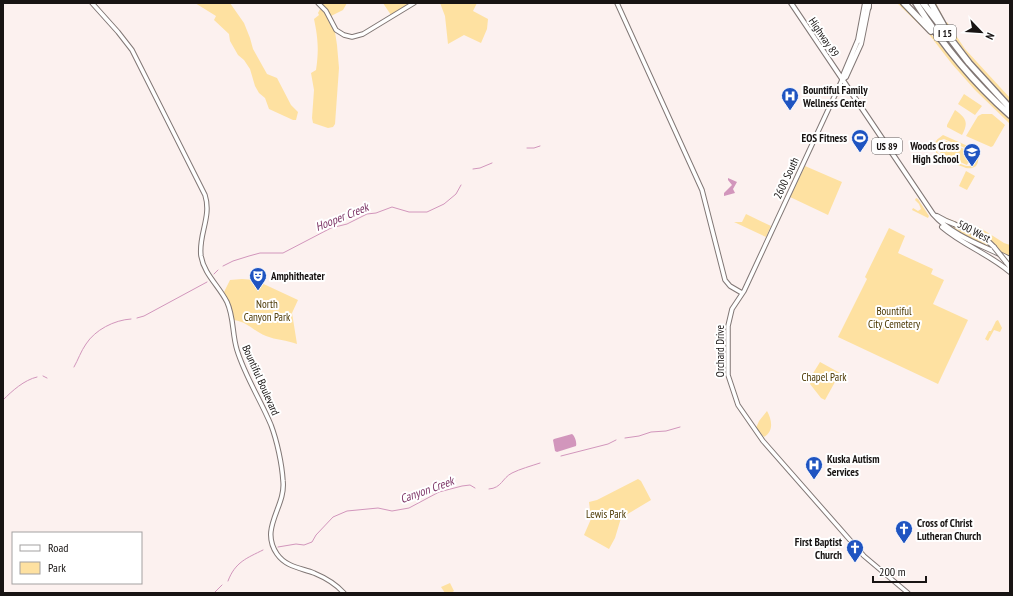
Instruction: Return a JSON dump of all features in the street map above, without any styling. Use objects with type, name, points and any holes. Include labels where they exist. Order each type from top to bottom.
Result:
[{"type":"highway","points":[[904,3],[959,62]]},
{"type":"highway","name":"I 15","points":[[916,3],[936,34],[959,62],[981,88],[1010,115]]},
{"type":"highway","name":"I 15","points":[[923,3],[969,63],[1010,108]]},
{"type":"highway","points":[[931,3],[969,63]]},
{"type":"main road","name":"Bountiful Boulevard","points":[[92,3],[123,37],[136,58],[205,195],[207,212],[201,246],[202,260],[207,272],[228,304],[239,356],[274,436],[284,486],[282,498],[272,524],[271,536],[273,546],[286,563],[324,578],[336,585],[344,593]]},
{"type":"main road","points":[[318,3],[328,12],[332,25],[336,30],[342,35],[352,37],[363,34],[414,3]]},
{"type":"main road","points":[[616,3],[702,190],[725,280],[731,288],[742,293]]},
{"type":"main road","name":"Highway 89","points":[[791,3],[842,80]]},
{"type":"main road","name":"2600 South","points":[[742,293],[842,80],[846,77],[861,44],[867,4]]},
{"type":"main road","name":"US 89","points":[[842,80],[933,214]]},
{"type":"main road","points":[[933,214],[954,225],[983,236],[1008,260],[1010,267]]},
{"type":"main road","points":[[933,214],[937,222],[954,237],[990,257],[1010,272]]},
{"type":"main road","name":"500 West","points":[[933,214],[955,232],[1008,260]]},
{"type":"main road","name":"Orchard Drive","points":[[742,293],[732,310],[728,326],[728,375],[738,406],[763,441],[864,556],[908,593]]},
{"type":"green space","points":[[195,3],[230,3],[244,23],[253,49],[267,74],[277,78],[291,105],[298,112],[296,120],[269,109],[265,98],[259,93],[255,86],[250,69],[244,60],[238,55],[230,41],[229,34],[214,20],[216,16]]},
{"type":"green space","points":[[321,3],[347,3],[343,10],[331,16]]},
{"type":"green space","points":[[383,3],[412,3],[391,15]]},
{"type":"green space","points":[[440,3],[477,3],[473,11],[488,19],[487,29],[481,43],[464,35],[448,44],[445,16]]},
{"type":"green space","points":[[897,3],[901,3],[915,17],[982,92],[1010,120],[1010,124],[975,90],[952,64],[928,33]]},
{"type":"green space","points":[[933,3],[936,3],[946,23],[947,22],[965,49],[1010,98],[1010,102],[968,56],[949,30]]},
{"type":"green space","points":[[321,7],[327,15],[335,32],[339,68],[335,124],[333,127],[328,128],[313,123],[312,118],[314,90],[311,73],[316,70],[318,56],[314,19],[319,15],[318,13]]},
{"type":"green space","points":[[964,94],[982,106],[975,115],[958,104]]},
{"type":"green space","points":[[955,110],[962,115],[966,123],[962,135],[947,127]]},
{"type":"green space","points":[[982,114],[992,114],[1005,125],[991,147],[966,136],[978,116]]},
{"type":"green space","points":[[943,135],[979,151],[976,166],[966,168],[950,162],[939,155],[935,151],[934,146],[936,141]],"holes":[[[944,139],[976,153],[977,157],[975,163],[971,166],[967,166],[954,162],[939,154],[936,147],[938,143]]]},
{"type":"green space","points":[[946,141],[973,153],[967,165],[940,153]]},
{"type":"green space","points":[[805,166],[842,182],[828,215],[790,197]]},
{"type":"green space","points":[[966,171],[975,176],[967,190],[959,186]]},
{"type":"green space","points":[[916,198],[929,216],[928,218],[912,210],[913,208],[918,211],[921,209],[915,200]]},
{"type":"green space","points":[[746,214],[771,226],[766,237],[734,222],[742,222]]},
{"type":"green space","points":[[944,217],[977,230],[979,227],[1004,243],[1010,245],[1010,256],[1002,253],[983,235],[952,223]]},
{"type":"green space","points":[[950,224],[981,236],[993,249],[965,236],[949,225]]},
{"type":"green space","name":"Bountiful City Cemetery","points":[[889,228],[905,236],[898,253],[933,269],[931,274],[944,280],[933,304],[968,320],[938,384],[838,337],[867,279],[865,277]]},
{"type":"green space","name":"North Canyon Park","points":[[230,280],[255,280],[298,300],[292,313],[297,344],[266,336],[239,321],[234,320],[230,305],[224,292]]},
{"type":"green space","points":[[998,320],[1002,328],[1000,332],[994,330],[988,341],[985,339],[989,331],[991,331]]},
{"type":"green space","name":"Chapel Park","points":[[820,362],[840,373],[825,400],[821,398],[810,384],[812,375]]},
{"type":"green space","points":[[767,411],[770,418],[771,429],[764,437],[756,428],[759,421]]},
{"type":"green space","name":"Lewis Park","points":[[638,479],[641,481],[651,500],[621,518],[615,538],[609,549],[584,535],[591,519],[589,502],[597,500]]},
{"type":"green space","points":[[450,583],[454,591],[451,593],[445,593],[441,587]]},
{"type":"shaded area","points":[[728,178],[737,182],[733,189],[735,193],[724,196],[724,193],[732,185]]},
{"type":"shaded area","points":[[572,434],[576,440],[576,446],[557,452],[555,451],[554,439]]},
{"type":"waterway","name":"Hooper Creek","points":[[527,148],[540,146]]},
{"type":"waterway","name":"Hooper Creek","points":[[473,169],[492,163]]},
{"type":"waterway","name":"Hooper Creek","points":[[223,266],[233,261],[260,253],[283,253],[331,228],[347,224],[367,214],[376,213],[392,207],[409,212],[427,212],[444,204],[456,194],[461,185]]},
{"type":"waterway","name":"Hooper Creek","points":[[214,274],[218,270]]},
{"type":"waterway","name":"Hooper Creek","points":[[137,318],[144,316],[207,282]]},
{"type":"waterway","name":"Hooper Creek","points":[[74,367],[84,347],[94,334],[118,321],[131,319]]},
{"type":"waterway","name":"Hooper Creek","points":[[43,376],[47,378]]},
{"type":"waterway","name":"Hooper Creek","points":[[3,400],[23,383],[37,377]]},
{"type":"waterway","name":"Canyon Creek","points":[[625,438],[680,427]]},
{"type":"waterway","name":"Canyon Creek","points":[[561,456],[608,444],[616,440]]},
{"type":"waterway","name":"Canyon Creek","points":[[489,489],[497,487],[512,473],[540,463]]},
{"type":"waterway","name":"Canyon Creek","points":[[278,547],[296,544],[304,545],[312,542],[316,535],[333,517],[347,511],[378,508],[392,511],[409,508],[439,492],[470,485],[475,488]]},
{"type":"waterway","name":"Canyon Creek","points":[[228,581],[234,569],[242,561],[263,550]]},
{"type":"waterway","name":"Canyon Creek","points":[[214,593],[222,585]]},
{"type":"place","name":"Bountiful Family Wellness Center","points":[[790,111]]},
{"type":"place","name":"EOS Fitness","points":[[860,153]]},
{"type":"place","name":"Woods Cross High School","points":[[972,167]]},
{"type":"place","name":"Amphitheater","points":[[258,291]]},
{"type":"place","name":"Kuska Autism Services","points":[[814,480]]},
{"type":"place","name":"Cross of Christ Lutheran Church","points":[[904,544]]},
{"type":"place","name":"First Baptist Church","points":[[855,563]]}]
